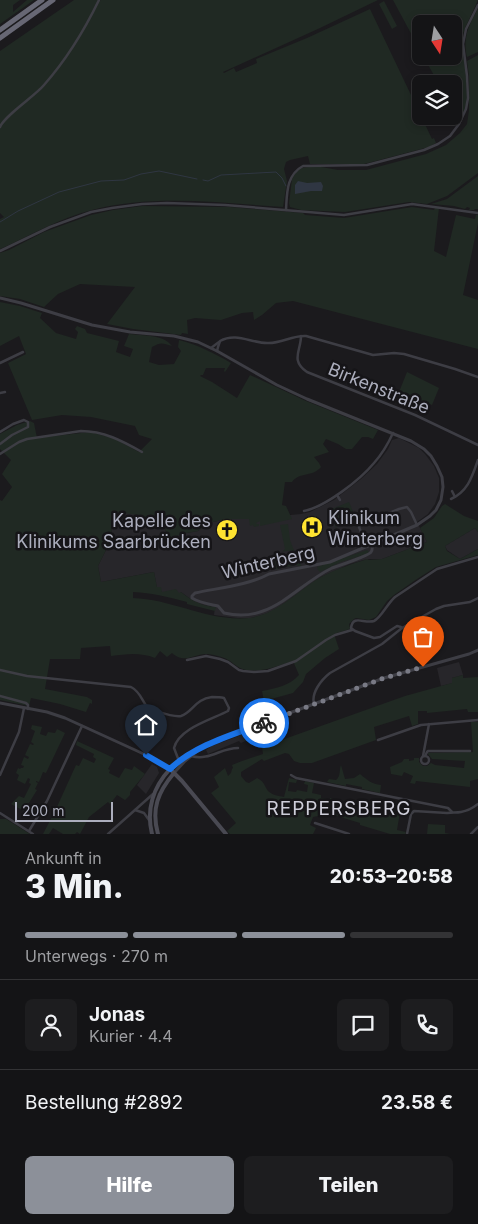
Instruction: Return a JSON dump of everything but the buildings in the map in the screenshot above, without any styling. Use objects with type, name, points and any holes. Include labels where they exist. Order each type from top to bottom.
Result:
[{"type":"highway","points":[[0,30],[42,0]]},
{"type":"highway","points":[[0,38],[53,0]]},
{"type":"main road","points":[[152,834],[150,809],[154,793],[163,776],[170,769],[226,834]]},
{"type":"main road","points":[[158,834],[155,818],[157,802],[174,773]]},
{"type":"street","points":[[0,127],[4,120],[44,85],[64,61],[99,0]]},
{"type":"street","points":[[286,210],[289,181],[302,166],[361,166],[373,164],[430,148],[443,141],[453,132],[465,114],[467,104],[467,76],[463,44],[466,29],[478,5]]},
{"type":"street","points":[[0,251],[50,227],[91,212],[142,204],[225,205],[344,215],[412,204],[478,213]]},
{"type":"street","points":[[0,298],[92,325],[193,340],[218,351],[290,392],[411,441],[424,450],[435,462],[442,477],[442,491],[437,507],[430,516],[418,525],[372,545]]},
{"type":"street","points":[[211,348],[220,341],[234,337],[262,343],[273,343],[301,336],[313,337],[373,356],[404,354],[455,368],[478,377]]},
{"type":"street","name":"Birkenstraße","points":[[301,336],[297,360],[307,372],[409,413],[478,445]]},
{"type":"street","points":[[218,351],[220,341]]},
{"type":"street","points":[[0,363],[22,352]]},
{"type":"street","points":[[0,393],[5,392]]},
{"type":"street","points":[[0,432],[24,420],[28,422],[28,427],[0,444]]},
{"type":"street","points":[[0,454],[27,439],[81,431],[107,434],[142,452]]},
{"type":"street","points":[[304,511],[314,508],[337,495],[359,478],[386,448],[393,433]]},
{"type":"street","points":[[451,499],[464,490],[471,481],[478,460]]},
{"type":"street","points":[[452,491],[455,497]]},
{"type":"street","points":[[337,495],[340,500]]},
{"type":"street","points":[[367,547],[359,527],[363,523],[404,507],[409,508],[418,525]]},
{"type":"street","name":"Winterberg","points":[[372,545],[372,551],[368,555],[321,574],[274,607],[259,613],[244,615],[224,613],[218,606],[202,603],[192,598],[194,593],[254,581],[269,574],[325,563],[372,545]]},
{"type":"street","points":[[352,629],[352,624],[356,620],[369,622],[376,620],[395,597],[437,570],[478,557]]},
{"type":"street","points":[[314,704],[312,700],[314,695],[327,675],[386,641],[402,628],[440,607],[470,602],[478,598]]},
{"type":"street","points":[[187,660],[206,656],[228,662],[243,671],[268,671],[296,662],[326,640],[352,629],[374,638],[397,626],[402,628]]},
{"type":"street","points":[[0,703],[53,714],[146,755],[170,769],[193,752],[233,734],[392,675],[478,650]]},
{"type":"street","points":[[0,670],[27,676],[131,687],[138,692],[149,709],[175,716],[184,714],[204,698],[224,698],[229,708],[228,710],[199,724],[177,740],[174,748],[179,761]]},
{"type":"street","points":[[0,696],[28,704],[19,732],[0,775]]},
{"type":"street","points":[[378,740],[415,726],[478,720]]},
{"type":"street","points":[[429,724],[424,756],[427,752],[470,751]]},
{"type":"street","points":[[29,831],[47,801],[82,726]]},
{"type":"street","points":[[191,756],[204,757],[238,748]]},
{"type":"street","points":[[174,773],[199,750]]},
{"type":"street","points":[[292,775],[296,778],[361,792],[448,808],[452,812]]},
{"type":"street","points":[[108,834],[154,793]]},
{"type":"street","points":[[407,834],[412,812],[459,812],[478,804]]},
{"type":"street","points":[[135,810],[144,813],[150,820]]},
{"type":"street","points":[[0,815],[34,834]]},
{"type":"street","points":[[315,823],[349,834]]},
{"type":"street","points":[[471,834],[478,827]]},
{"type":"shaded area","points":[[0,0],[20,0],[13,5],[13,12],[27,0],[34,0],[0,24]]},
{"type":"shaded area","points":[[74,0],[378,0],[223,72],[234,68],[236,72],[257,63],[256,59],[370,9],[412,97],[412,125],[425,125],[436,143],[429,147],[364,164],[310,164],[308,156],[290,160],[286,162],[284,169],[287,181],[283,207],[187,201],[139,202],[115,205],[80,213],[0,249],[0,219],[4,217],[0,213],[0,51]]},
{"type":"shaded area","points":[[393,0],[478,0],[463,34],[462,43],[462,15],[412,15],[412,35]]},
{"type":"shaded area","points":[[384,1],[397,26],[392,29],[379,4]]},
{"type":"shaded area","points":[[478,8],[478,52],[467,57],[466,37]]},
{"type":"shaded area","points":[[462,43],[467,99],[464,114],[462,115],[462,75],[434,75],[428,65],[462,65]]},
{"type":"shaded area","points":[[478,55],[478,173],[447,196],[427,204],[409,202],[345,212],[301,210],[290,207],[292,179],[296,172],[302,168],[316,166],[338,170],[366,170],[426,154],[446,145],[467,124],[469,76],[467,61]]},
{"type":"shaded area","points":[[478,176],[478,209],[469,210],[470,208],[467,207],[465,209],[431,204],[447,199]]},
{"type":"shaded area","points":[[142,206],[230,207],[344,218],[412,207],[434,210],[439,208],[434,251],[446,257],[456,215],[475,219],[476,215],[478,215],[463,295],[478,300],[478,349],[293,301],[276,303],[254,320],[253,312],[242,313],[221,320],[195,318],[187,320],[188,334],[182,333],[181,335],[107,324],[135,287],[80,284],[58,294],[44,307],[20,299],[0,296],[0,253],[44,232],[91,215]]},
{"type":"shaded area","points":[[0,302],[42,313],[40,318],[56,333],[76,339],[78,332],[75,329],[77,326],[85,329],[87,333],[119,341],[116,352],[130,357],[133,349],[124,346],[129,334],[158,337],[172,346],[158,344],[152,347],[149,362],[159,365],[174,364],[181,351],[178,347],[179,340],[193,344],[231,363],[225,372],[225,368],[206,368],[203,375],[200,376],[237,398],[250,375],[306,401],[378,430],[373,439],[362,437],[352,449],[346,449],[326,439],[323,444],[329,452],[314,457],[321,467],[314,472],[298,477],[292,482],[285,482],[282,505],[286,506],[292,519],[260,526],[260,521],[256,523],[259,526],[254,527],[253,525],[250,526],[249,519],[227,519],[208,523],[198,531],[181,534],[168,540],[164,523],[148,524],[137,515],[118,512],[112,518],[111,540],[98,566],[101,582],[154,572],[157,587],[161,587],[162,592],[176,589],[179,593],[181,592],[197,602],[206,606],[216,607],[215,611],[154,594],[133,592],[133,598],[162,602],[219,617],[249,618],[259,616],[278,607],[321,577],[332,572],[367,559],[382,559],[427,542],[420,528],[434,518],[445,504],[464,516],[478,521],[478,532],[475,528],[445,546],[447,551],[460,559],[478,549],[478,555],[436,567],[394,595],[387,601],[376,617],[369,620],[354,619],[349,624],[350,629],[334,634],[339,649],[306,674],[303,682],[293,693],[264,701],[262,691],[282,686],[295,679],[299,675],[293,661],[252,671],[240,668],[223,657],[208,654],[181,658],[172,653],[167,657],[160,651],[155,658],[139,654],[111,656],[110,646],[81,648],[80,659],[50,659],[45,689],[87,697],[92,700],[92,704],[90,703],[86,712],[31,698],[29,706],[0,700],[0,500],[2,501],[12,487],[2,474],[11,460],[0,449],[0,434],[30,421],[34,423],[37,438],[90,432],[113,438],[139,452],[152,439],[139,435],[135,426],[91,417],[62,415],[32,420],[8,363],[26,354],[19,336],[0,346]]},
{"type":"shaded area","points":[[407,372],[439,388],[432,405],[399,392]]},
{"type":"shaded area","name":"Klinikum Winterberg","points":[[399,438],[419,448],[425,454],[434,466],[439,478],[439,492],[435,504],[428,514],[417,522],[427,542],[382,559],[367,559],[350,564],[321,577],[275,610],[251,618],[214,615],[215,607],[196,603],[181,592],[179,594],[162,592],[157,588],[154,572],[101,582],[98,566],[111,540],[112,507],[129,509],[164,523],[168,540],[181,534],[198,531],[208,523],[227,519],[249,519],[310,512],[334,500],[361,479],[377,464],[392,440]]},
{"type":"shaded area","points":[[349,502],[354,514],[336,524],[337,531],[329,510]]},
{"type":"shaded area","points":[[288,524],[290,540],[295,552],[282,552],[285,549],[280,525]]},
{"type":"shaded area","points":[[475,528],[478,532],[478,549],[460,559],[447,550],[445,546]]},
{"type":"shaded area","points":[[367,550],[369,552],[367,554],[341,562],[320,572],[318,570],[317,567]]},
{"type":"shaded area","points":[[294,554],[300,559],[301,566],[276,569],[275,556]]},
{"type":"shaded area","points":[[459,662],[463,675],[452,678],[453,683],[441,686],[437,668]]},
{"type":"shaded area","points":[[463,675],[463,678],[478,677],[478,712],[468,712],[467,709],[427,713],[427,711],[418,711],[418,724],[412,726],[409,716],[374,727],[376,740],[312,763],[294,761],[289,754],[285,753],[264,761],[262,759],[241,772],[241,776],[246,782],[249,783],[257,778],[263,782],[268,791],[284,797],[289,778],[297,780],[296,783],[289,782],[288,791],[307,792],[308,785],[304,784],[305,781],[314,783],[312,793],[321,795],[321,798],[328,799],[324,812],[313,817],[310,825],[316,828],[313,834],[230,834],[227,831],[236,823],[211,793],[219,787],[214,777],[225,768],[228,776],[233,768],[232,765],[263,754],[262,747],[405,696],[452,683],[452,678]]},
{"type":"shaded area","points":[[471,722],[478,722],[478,779],[470,781],[470,787],[416,781],[415,784],[410,783],[413,776],[404,772],[402,776],[391,774],[390,767],[402,762],[404,759],[409,759],[409,761],[414,760],[414,758],[419,758],[419,762],[423,766],[431,763],[464,768],[465,761],[432,759],[428,753],[473,752]]},
{"type":"shaded area","points":[[32,725],[42,727],[40,734],[46,736],[48,732],[55,733],[57,729],[65,733],[46,773],[43,772],[39,782],[36,781],[38,783],[35,789],[37,790],[24,811],[11,804],[19,796],[24,798],[31,784],[28,778],[25,784],[17,780],[19,775],[16,773],[18,768],[23,768],[24,766],[21,765],[24,757],[28,759],[29,757],[25,755],[30,744],[34,744],[31,742],[35,731],[31,729]]},
{"type":"shaded area","points":[[252,731],[254,736],[241,743],[239,741],[208,754],[206,750],[212,746]]},
{"type":"shaded area","points":[[77,741],[114,758],[108,769],[110,770],[109,773],[119,778],[125,768],[132,770],[134,766],[145,774],[125,800],[117,795],[110,804],[108,802],[89,817],[80,834],[77,832],[75,834],[63,834],[53,828],[49,834],[43,834],[76,765],[79,766],[83,758],[94,763],[96,759],[93,757],[94,754],[76,745]]},
{"type":"shaded area","points":[[152,764],[157,767],[159,773],[146,794],[137,785]]},
{"type":"shaded area","points":[[341,765],[345,779],[354,778],[360,774],[375,784],[381,785],[380,793],[362,789],[362,787],[327,782],[329,779],[336,780],[338,778]]},
{"type":"shaded area","points":[[330,798],[348,803],[348,806],[357,808],[358,803],[370,806],[369,813],[373,814],[374,812],[392,816],[393,810],[400,812],[397,830],[406,832],[405,834],[390,834],[327,813]]},
{"type":"shaded area","points":[[0,819],[6,819],[30,834],[0,834]]},
{"type":"shaded area","points":[[428,824],[445,825],[445,833],[450,834],[427,834]]},
{"type":"water","points":[[298,181],[307,183],[321,182],[323,186],[322,191],[295,194],[295,185]]},
{"type":"waterway","points":[[0,222],[18,211],[59,192],[101,181],[124,180],[141,174],[159,171],[197,179]]},
{"type":"waterway","points":[[203,180],[208,181],[221,175],[276,172],[286,186]]},
{"type":"way so far","points":[[264,723],[384,678],[423,667]]},
{"type":"place","name":"Klinikum Winterberg","points":[[312,527]]},
{"type":"place","name":"Kapelle des Klinikums Saarbrücken","points":[[227,530]]},
{"type":"district","name":"REPPERSBERG","points":[[339,808]]},
{"type":"route","points":[[146,755],[170,769],[193,752],[213,742],[264,723]]}]
